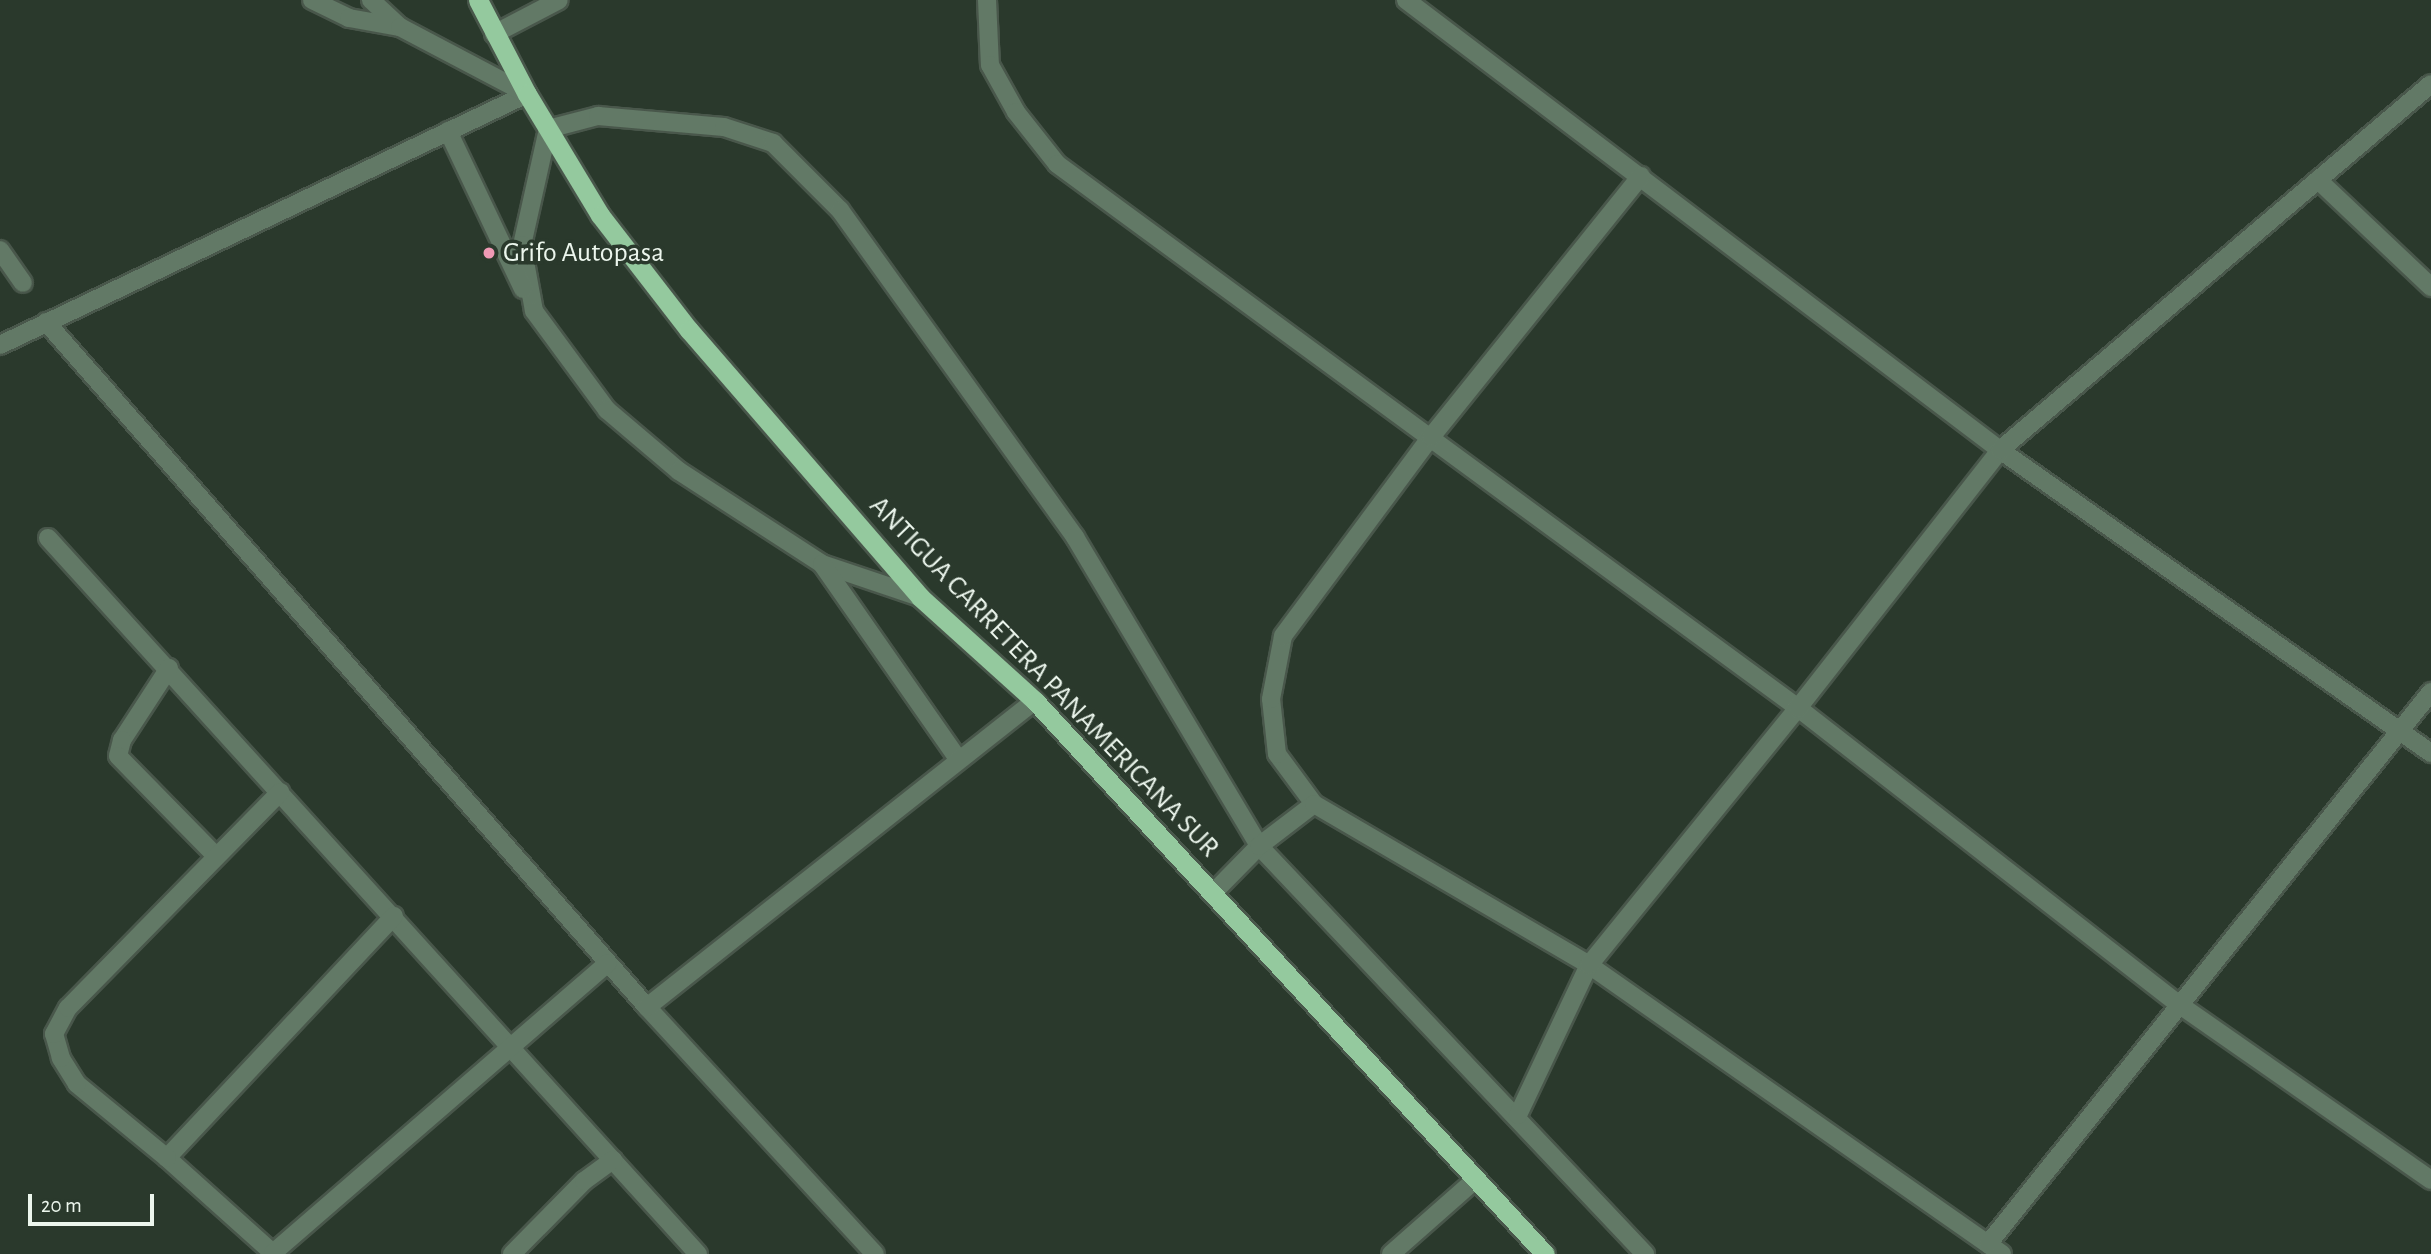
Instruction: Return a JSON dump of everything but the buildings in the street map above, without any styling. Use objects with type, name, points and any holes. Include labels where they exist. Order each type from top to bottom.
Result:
[{"type":"highway","name":"ANTIGUA CARRETERA PANAMERICANA SUR","points":[[478,0],[527,94],[600,215],[689,330],[920,597],[1035,701],[1545,1254]]},
{"type":"street","points":[[312,0],[349,18],[400,27]]},
{"type":"street","points":[[371,0],[400,27],[527,94]]},
{"type":"street","points":[[494,34],[559,0]]},
{"type":"street","points":[[987,0],[990,65],[1016,112],[1057,163],[1798,708],[2180,1006],[2431,1180]]},
{"type":"street","points":[[1406,0],[2000,450],[2431,753]]},
{"type":"street","points":[[1518,1115],[1589,965],[1798,708],[2000,450],[2431,84]]},
{"type":"street","points":[[0,345],[527,94]]},
{"type":"street","points":[[534,311],[522,245],[548,129],[598,116],[724,127],[773,143],[841,210],[1075,537],[1259,846],[1518,1115],[1645,1254]]},
{"type":"street","points":[[448,131],[534,311],[607,410],[680,471],[822,564],[920,597]]},
{"type":"street","points":[[1641,176],[1431,437],[1283,636],[1271,699],[1278,754],[1314,804],[1589,965],[1995,1249],[2180,1006],[2402,732],[2431,692]]},
{"type":"street","points":[[2318,180],[2431,287]]},
{"type":"street","points":[[0,250],[23,283]]},
{"type":"street","points":[[46,322],[647,1007],[876,1254]]},
{"type":"street","points":[[48,538],[513,1046],[698,1254]]},
{"type":"street","points":[[822,564],[958,759]]},
{"type":"street","points":[[169,668],[122,740],[118,756],[216,856]]},
{"type":"street","points":[[647,1007],[958,759],[1035,701]]},
{"type":"street","points":[[280,792],[68,1008],[54,1034],[61,1058],[77,1084],[167,1157],[273,1254],[608,963]]},
{"type":"street","points":[[1213,893],[1259,846],[1314,804]]},
{"type":"street","points":[[167,1157],[394,916]]},
{"type":"street","points":[[512,1254],[584,1181],[613,1160]]},
{"type":"street","points":[[1391,1254],[1476,1179]]},
{"type":"place","name":"Grifo Autopasa","points":[[489,253]]}]
